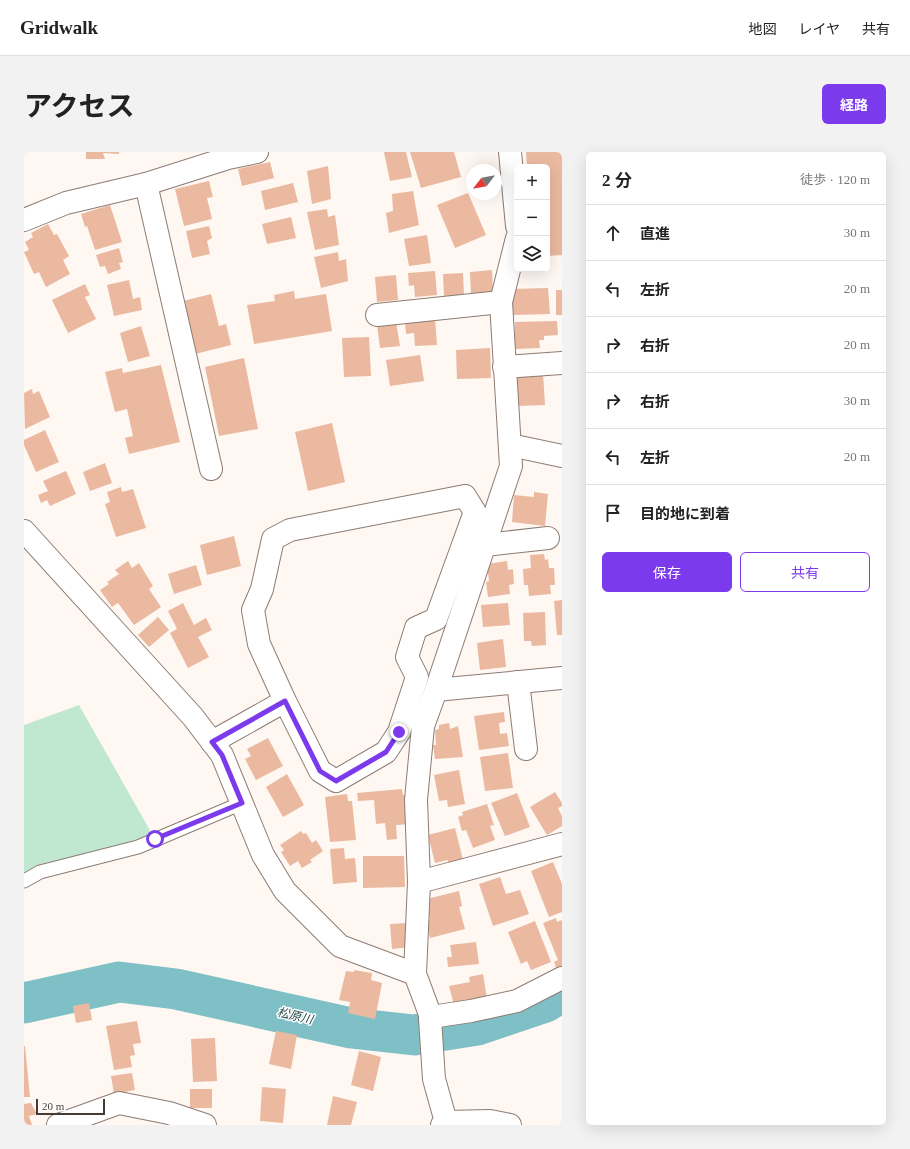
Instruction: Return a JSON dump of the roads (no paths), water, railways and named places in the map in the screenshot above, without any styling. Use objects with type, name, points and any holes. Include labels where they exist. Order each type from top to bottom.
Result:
[{"type":"street","points":[[24,220],[66,203],[146,184],[228,158],[257,152]]},
{"type":"street","points":[[510,152],[515,200]]},
{"type":"street","points":[[146,184],[211,469]]},
{"type":"street","points":[[510,1125],[490,1121],[444,1123],[434,1079],[431,1018],[415,974],[419,882],[416,800],[423,726],[511,466],[501,302],[514,250]]},
{"type":"street","points":[[377,315],[501,302]]},
{"type":"street","points":[[504,367],[562,362]]},
{"type":"street","points":[[510,445],[562,456]]},
{"type":"street","points":[[465,496],[475,512],[436,619],[416,628],[407,657],[417,677],[399,732],[386,752],[336,781],[320,771],[285,701],[259,644],[253,610],[262,589],[273,539],[290,530],[465,496]]},
{"type":"street","points":[[24,531],[193,717],[222,755],[263,855],[285,891],[340,946],[415,974]]},
{"type":"street","points":[[485,545],[548,538]]},
{"type":"street","points":[[436,690],[562,678]]},
{"type":"street","points":[[518,682],[526,749]]},
{"type":"street","points":[[212,742],[285,701]]},
{"type":"street","points":[[419,882],[562,844]]},
{"type":"street","points":[[431,1018],[517,1002],[562,978]]},
{"type":"street","points":[[58,1125],[119,1103],[169,1113],[205,1125]]},
{"type":"lane","points":[[24,881],[40,872],[138,847],[242,803]]},
{"type":"waterway","name":"松原川","points":[[24,1003],[119,982],[176,989],[351,1028],[414,1035],[477,1025],[545,1002],[562,992]]}]
